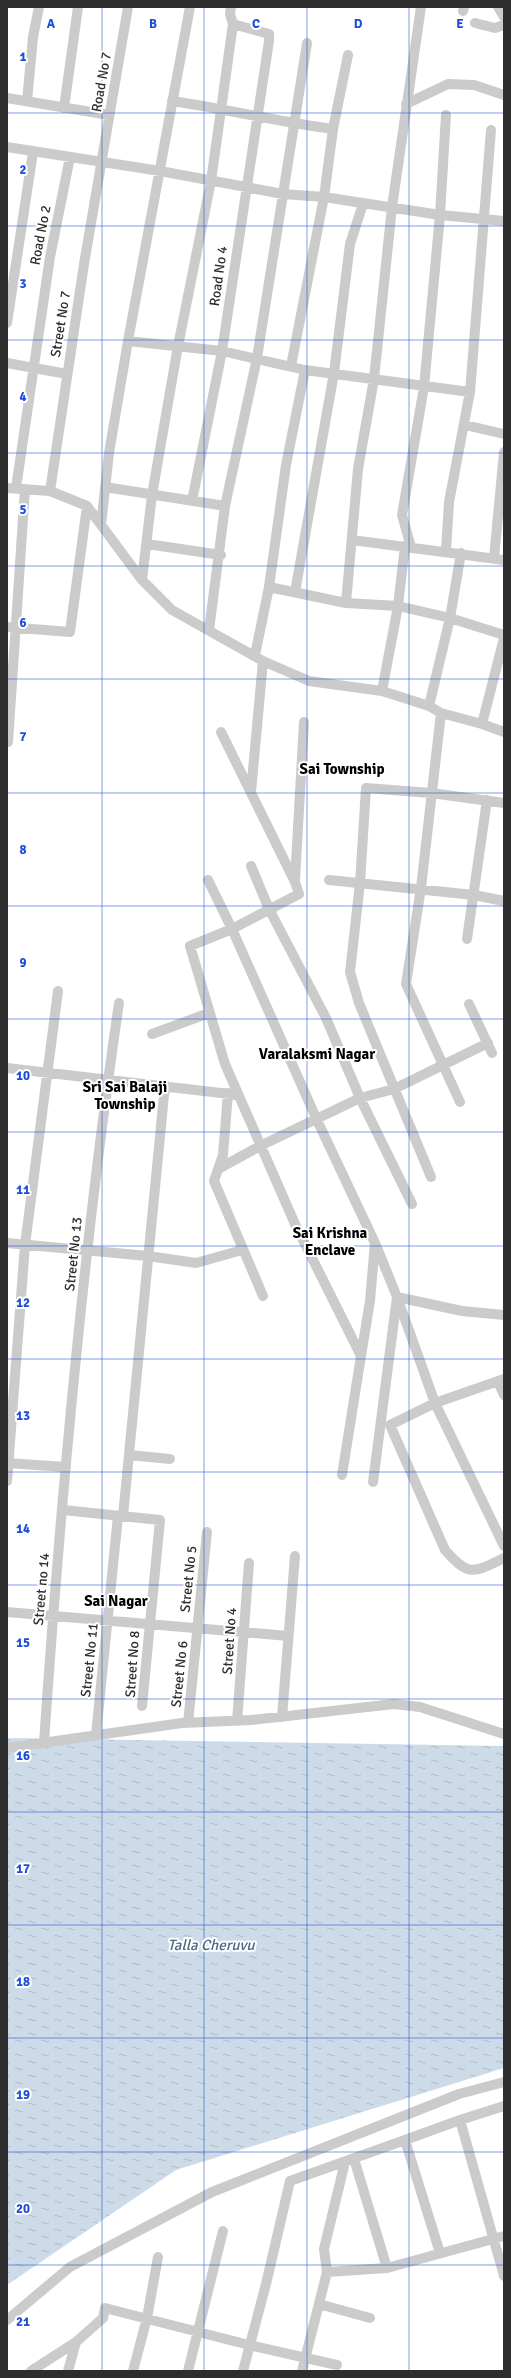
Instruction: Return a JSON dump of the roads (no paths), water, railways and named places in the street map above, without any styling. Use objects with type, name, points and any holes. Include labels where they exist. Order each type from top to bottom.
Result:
[{"type":"street","points":[[27,101],[33,37],[39,7]]},
{"type":"street","points":[[64,108],[78,7]]},
{"type":"street","name":"Road No 7","points":[[102,162],[128,7]]},
{"type":"street","points":[[101,525],[105,488],[128,341],[190,7]]},
{"type":"street","points":[[142,580],[152,495],[178,346],[211,181],[233,24],[230,14],[231,7]]},
{"type":"street","points":[[346,603],[358,468],[374,379],[392,207],[421,7]]},
{"type":"street","points":[[498,7],[504,17]]},
{"type":"street","points":[[475,23],[495,28],[504,25]]},
{"type":"street","name":"Road No 4","points":[[192,501],[222,352],[245,188],[268,54],[269,34],[233,24]]},
{"type":"street","points":[[209,630],[221,555],[225,506],[257,358],[307,43]]},
{"type":"street","points":[[291,366],[324,197],[333,129],[348,55]]},
{"type":"street","points":[[406,104],[448,84],[474,85],[504,95]]},
{"type":"street","points":[[7,98],[109,115]]},
{"type":"street","points":[[172,101],[221,108],[294,124],[333,129]]},
{"type":"street","points":[[382,691],[408,547],[402,515],[424,387],[440,215],[446,115]]},
{"type":"street","points":[[446,551],[449,502],[465,425],[470,392],[491,130]]},
{"type":"street","points":[[7,147],[160,171],[283,194],[324,197],[440,215],[504,221]]},
{"type":"street","points":[[7,323],[11,269],[33,152]]},
{"type":"street","name":"Road No 2","points":[[8,742],[16,489],[50,257],[70,157]]},
{"type":"street","name":"Street No 7","points":[[50,491],[67,374],[102,162]]},
{"type":"street","points":[[295,592],[334,373],[350,244],[363,204]]},
{"type":"street","points":[[128,341],[222,352],[257,358],[305,370],[470,392]]},
{"type":"street","points":[[7,363],[67,374]]},
{"type":"street","points":[[251,793],[259,658],[286,465],[305,370]]},
{"type":"street","points":[[465,425],[504,434]]},
{"type":"street","points":[[494,558],[504,452]]},
{"type":"street","points":[[105,488],[225,506]]},
{"type":"street","points":[[16,489],[50,491],[87,506],[142,580],[172,610],[259,658],[309,681],[382,691],[429,706],[441,713],[482,724],[504,732]]},
{"type":"street","points":[[11,627],[70,632],[87,506]]},
{"type":"street","points":[[352,540],[446,551],[504,560]]},
{"type":"street","points":[[147,544],[221,555]]},
{"type":"street","points":[[429,706],[450,618],[461,553]]},
{"type":"street","points":[[269,587],[346,603],[398,606],[450,618],[504,635]]},
{"type":"street","points":[[482,724],[499,680],[504,638]]},
{"type":"street","points":[[441,713],[421,888],[406,984],[460,1102]]},
{"type":"street","points":[[295,882],[304,722]]},
{"type":"street","points":[[221,732],[299,891],[297,897],[269,909],[232,929],[190,946],[225,1064],[298,1231],[361,1356]]},
{"type":"street","points":[[431,1177],[358,1003],[350,972],[360,883],[366,788],[431,793],[504,803]]},
{"type":"street","points":[[467,939],[487,800]]},
{"type":"street","points":[[251,866],[269,909],[326,1018],[360,1098],[412,1204]]},
{"type":"street","points":[[208,880],[232,929],[317,1120],[376,1243],[435,1403],[504,1546]]},
{"type":"street","points":[[329,880],[421,888],[474,895],[504,901]]},
{"type":"street","points":[[7,1480],[25,1245],[58,991]]},
{"type":"street","name":"Street No 13","points":[[63,1510],[87,1250],[119,1003]]},
{"type":"street","points":[[470,1004],[492,1053]]},
{"type":"street","points":[[152,1034],[209,1012]]},
{"type":"street","points":[[218,1169],[260,1146],[317,1120],[360,1098],[394,1089],[444,1066],[488,1043]]},
{"type":"street","points":[[7,1068],[165,1085],[238,1095]]},
{"type":"street","name":"Street No 11","points":[[96,1735],[107,1620],[129,1455],[165,1085]]},
{"type":"street","points":[[228,1093],[223,1155],[214,1181],[242,1250],[263,1296]]},
{"type":"street","points":[[7,1243],[148,1256],[196,1263],[242,1250]]},
{"type":"street","points":[[342,1475],[370,1301],[376,1243]]},
{"type":"street","points":[[397,1297],[462,1311],[504,1315]]},
{"type":"street","points":[[373,1482],[397,1297]]},
{"type":"street","points":[[504,1395],[501,1380],[435,1403],[390,1425],[445,1550],[459,1566],[468,1570],[479,1570],[504,1558]]},
{"type":"street","points":[[129,1455],[170,1459]]},
{"type":"street","points":[[8,1463],[66,1467]]},
{"type":"street","points":[[63,1510],[160,1520],[149,1624]]},
{"type":"street","name":"Street no 14","points":[[44,1742],[53,1616],[63,1510]]},
{"type":"street","name":"Street No 5","points":[[197,1628],[207,1532]]},
{"type":"street","points":[[282,1717],[295,1556]]},
{"type":"street","name":"Street No 4","points":[[237,1721],[249,1562]]},
{"type":"street","points":[[7,1612],[288,1636]]},
{"type":"street","name":"Street No 8","points":[[142,1706],[149,1624]]},
{"type":"street","name":"Street No 6","points":[[188,1723],[197,1628]]},
{"type":"street","points":[[7,1748],[188,1723],[282,1717],[394,1704],[420,1707],[504,1734]]},
{"type":"street","points":[[7,2320],[70,2267],[212,2192],[459,2094],[504,2082]]},
{"type":"street","points":[[243,2371],[266,2284],[290,2181],[460,2120],[504,2106]]},
{"type":"street","points":[[460,2120],[499,2238],[504,2276]]},
{"type":"street","points":[[405,2140],[440,2253]]},
{"type":"street","points":[[350,2160],[387,2268]]},
{"type":"street","points":[[302,2371],[327,2272],[324,2249],[350,2160]]},
{"type":"street","points":[[188,2371],[223,2231]]},
{"type":"street","points":[[327,2272],[387,2268],[499,2238]]},
{"type":"street","points":[[133,2371],[147,2318],[158,2257]]},
{"type":"street","points":[[319,2304],[370,2318]]},
{"type":"street","points":[[31,2371],[76,2342],[103,2318],[105,2308],[249,2345],[337,2365]]},
{"type":"street","points":[[68,2371],[76,2342]]},
{"type":"water","name":"Talla Cheruvu","points":[[7,1738],[504,1746],[504,2068],[176,2170],[7,2285]]},
{"type":"district","name":"Sai Township","points":[[342,769]]},
{"type":"district","name":"Varalaksmi Nagar","points":[[317,1054]]},
{"type":"district","name":"Sri Sai Balaji Township","points":[[125,1096]]},
{"type":"district","name":"Sai Krishna Enclave","points":[[330,1242]]},
{"type":"district","name":"Sai Nagar","points":[[116,1601]]}]
